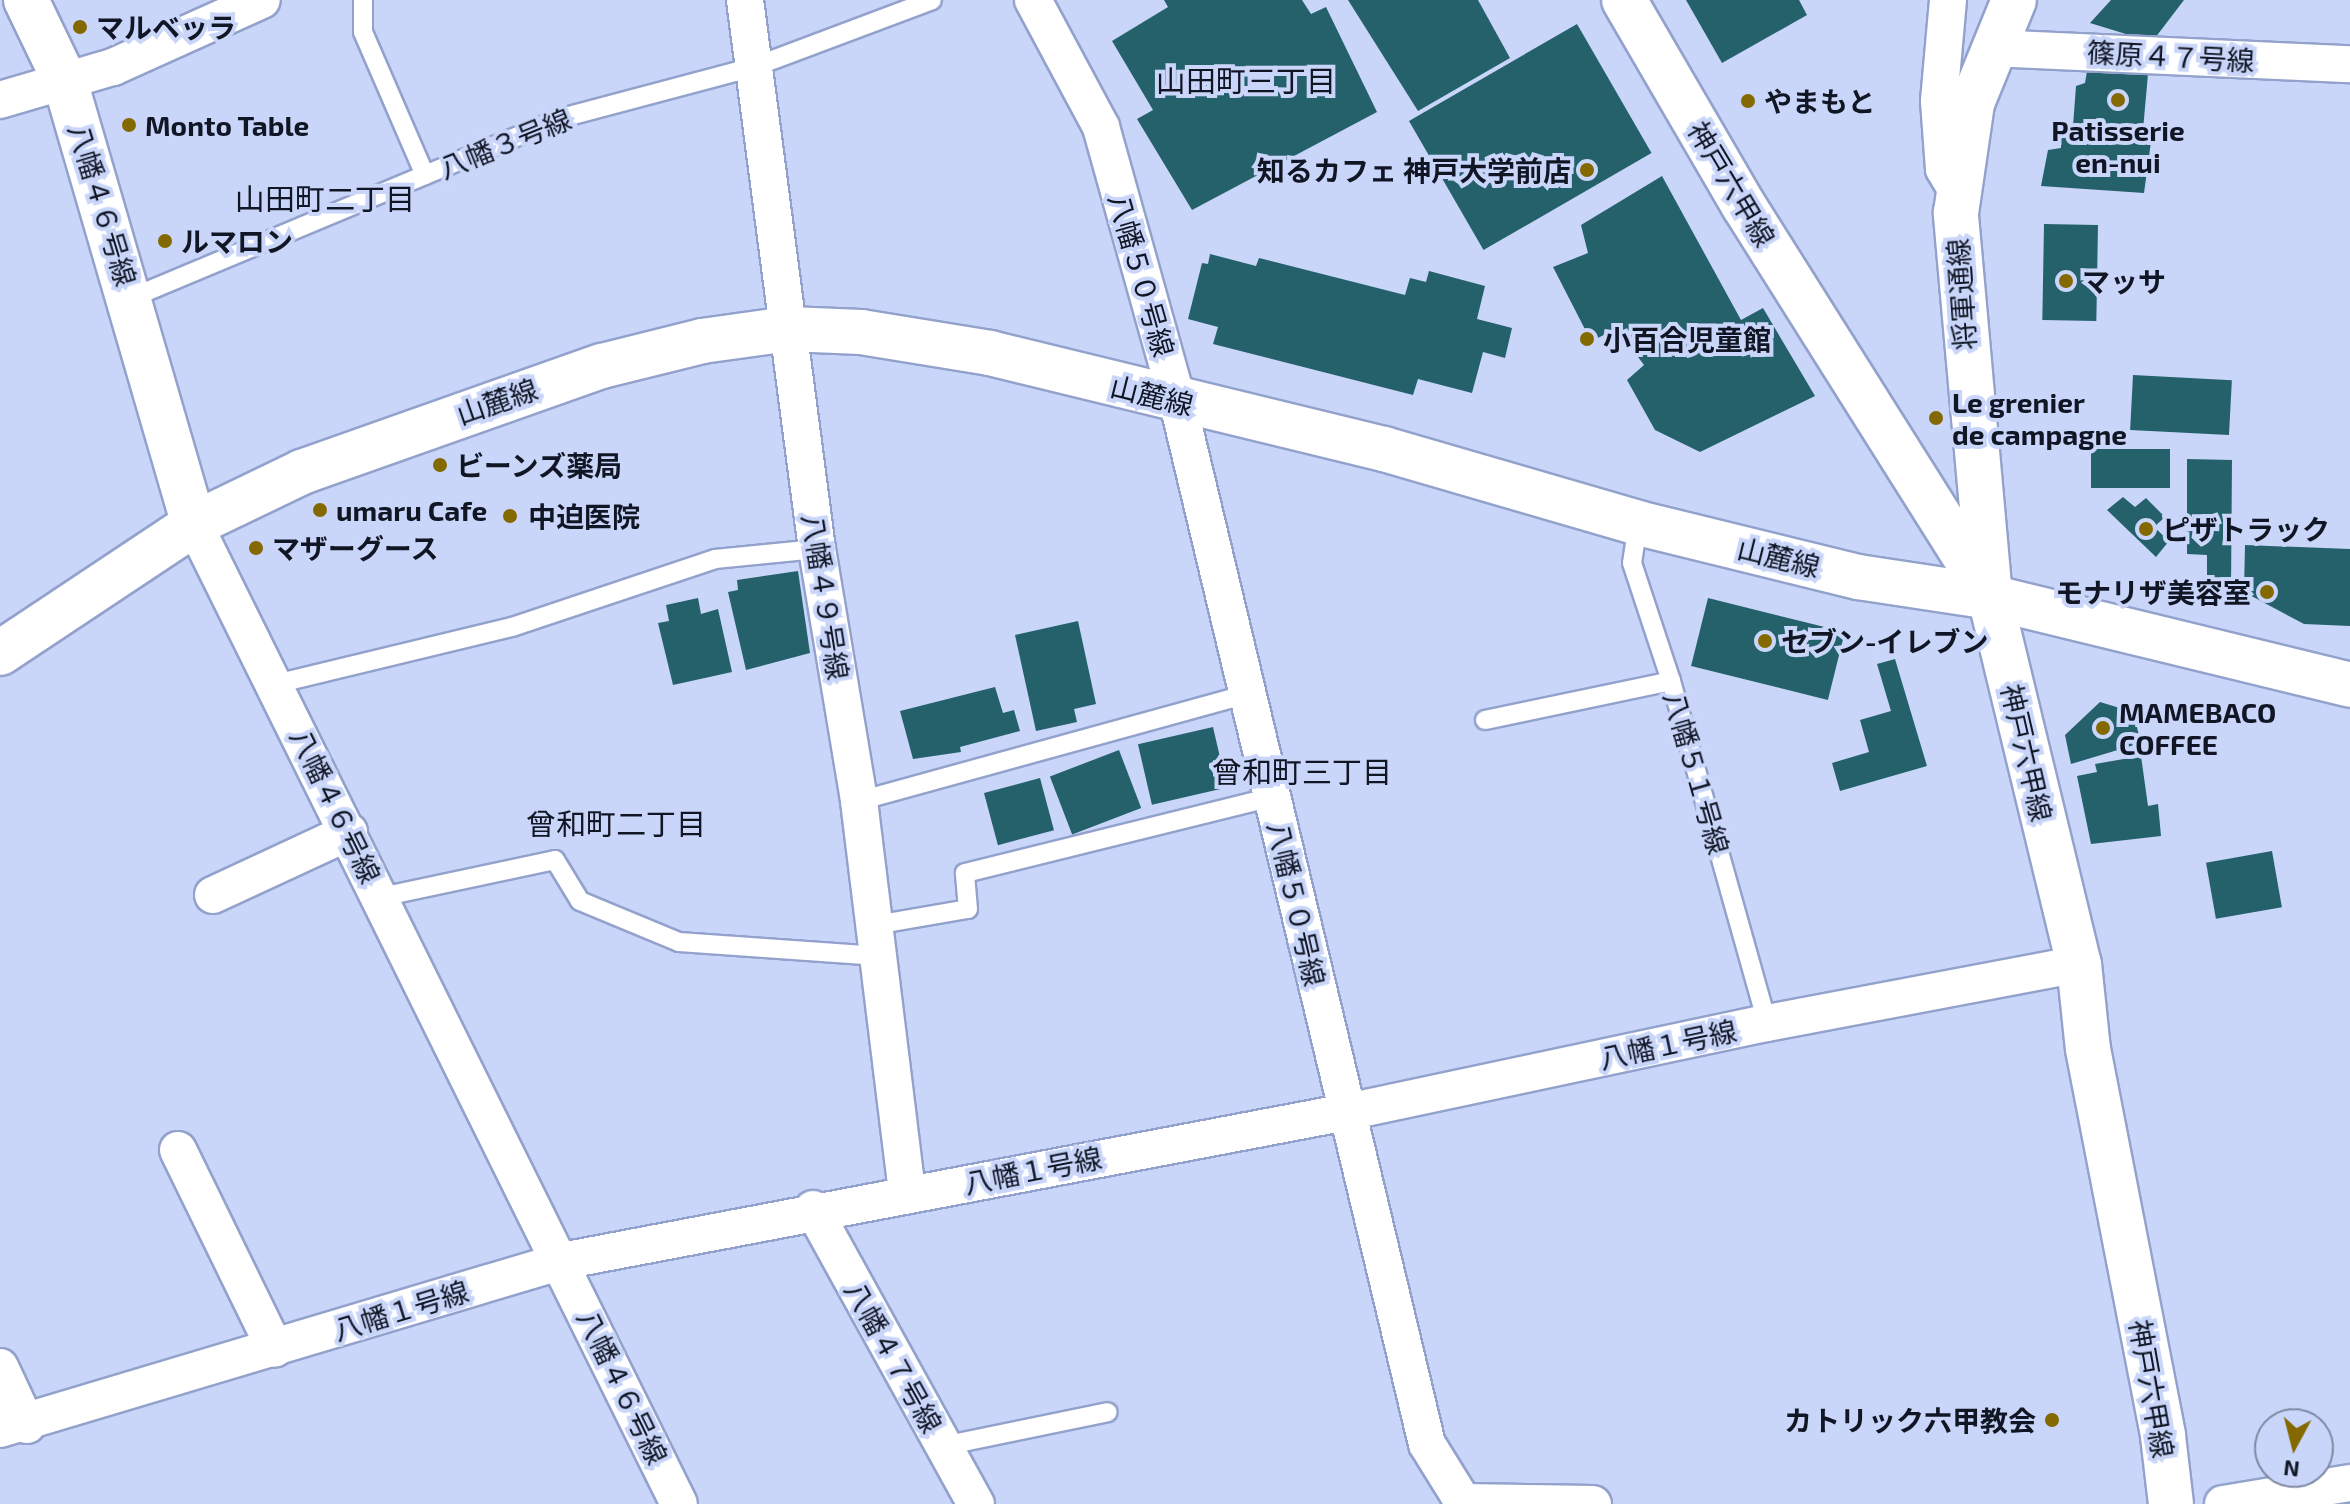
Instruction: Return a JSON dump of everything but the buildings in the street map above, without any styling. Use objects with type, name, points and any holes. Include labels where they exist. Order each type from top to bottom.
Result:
[{"type":"main road","name":"八幡４６号線","points":[[26,0],[65,81],[131,298],[194,524]]},
{"type":"main road","name":"神戸六甲線","points":[[1624,0],[1744,206],[1990,597],[2079,964],[2088,1049],[2163,1436],[2171,1504]]},
{"type":"main road","name":"将軍通線","points":[[1990,597],[1957,253],[1958,192],[1972,103],[2014,0]]},
{"type":"main road","name":"山麓線","points":[[0,653],[194,524],[302,472],[488,403],[664,349],[789,329],[945,344],[1178,403],[1384,449],[1638,523],[1858,577],[1990,597],[2350,685]]},
{"type":"street","points":[[0,100],[113,67],[262,0]]},
{"type":"street","name":"八幡４９号線","points":[[745,0],[817,549],[859,801],[907,1193]]},
{"type":"street","name":"八幡５０号線","points":[[1033,0],[1101,127],[1178,403],[1427,1444],[1463,1503],[1593,1504]]},
{"type":"street","points":[[1948,0],[1939,101],[1944,169],[1958,192]]},
{"type":"street","name":"篠原４７号線","points":[[1992,48],[2350,64]]},
{"type":"street","name":"八幡４６号線","points":[[194,524],[562,1261],[679,1504]]},
{"type":"street","points":[[213,895],[349,832]]},
{"type":"street","name":"八幡１号線","points":[[14,1427],[562,1261],[813,1209],[1347,1112],[1767,1023],[2079,964]]},
{"type":"street","points":[[178,1150],[275,1349]]},
{"type":"street","name":"八幡４７号線","points":[[813,1209],[976,1504]]},
{"type":"street","points":[[0,1367],[14,1427]]},
{"type":"street","points":[[2223,1504],[2350,1483]]},
{"type":"lane","points":[[363,0],[363,32],[425,175]]},
{"type":"lane","name":"八幡３号線","points":[[131,298],[558,119],[754,67],[932,0]]},
{"type":"lane","name":"八幡５１号線","points":[[1638,523],[1632,563],[1671,681],[1767,1023]]},
{"type":"lane","points":[[276,684],[512,627],[715,559],[817,549]]},
{"type":"lane","points":[[1485,720],[1671,681]]},
{"type":"lane","points":[[859,801],[1248,694]]},
{"type":"lane","points":[[381,897],[555,860],[580,901],[679,942],[877,941],[968,909],[965,873],[1272,797]]},
{"type":"lane","points":[[943,1446],[1108,1412]]},
{"type":"place","name":"マルベッラ","points":[[80,27]]},
{"type":"place","name":"Patisserie en-nui","points":[[2118,100]]},
{"type":"place","name":"やまもと","points":[[1748,101]]},
{"type":"place","name":"Monto Table","points":[[129,125]]},
{"type":"place","name":"知るカフェ 神戸大学前店","points":[[1587,170]]},
{"type":"place","name":"ルマロン","points":[[165,241]]},
{"type":"place","name":"マッサ","points":[[2066,281]]},
{"type":"place","name":"小百合児童館","points":[[1587,339]]},
{"type":"place","name":"Le grenier de campagne","points":[[1936,418]]},
{"type":"place","name":"ビーンズ薬局","points":[[440,465]]},
{"type":"place","name":"umaru Cafe","points":[[320,510]]},
{"type":"place","name":"中迫医院","points":[[510,516]]},
{"type":"place","name":"ピザトラック","points":[[2146,529]]},
{"type":"place","name":"マザーグース","points":[[256,548]]},
{"type":"place","name":"モナリザ美容室","points":[[2267,592]]},
{"type":"place","name":"セブン-イレブン","points":[[1765,641]]},
{"type":"place","name":"MAMEBACO COFFEE","points":[[2103,728]]},
{"type":"place","name":"カトリック六甲教会","points":[[2052,1420]]},
{"type":"district","name":"山田町三丁目","points":[[1246,80]]},
{"type":"district","name":"山田町二丁目","points":[[325,198]]},
{"type":"district","name":"曾和町三丁目","points":[[1302,771]]},
{"type":"district","name":"曾和町二丁目","points":[[616,823]]}]
